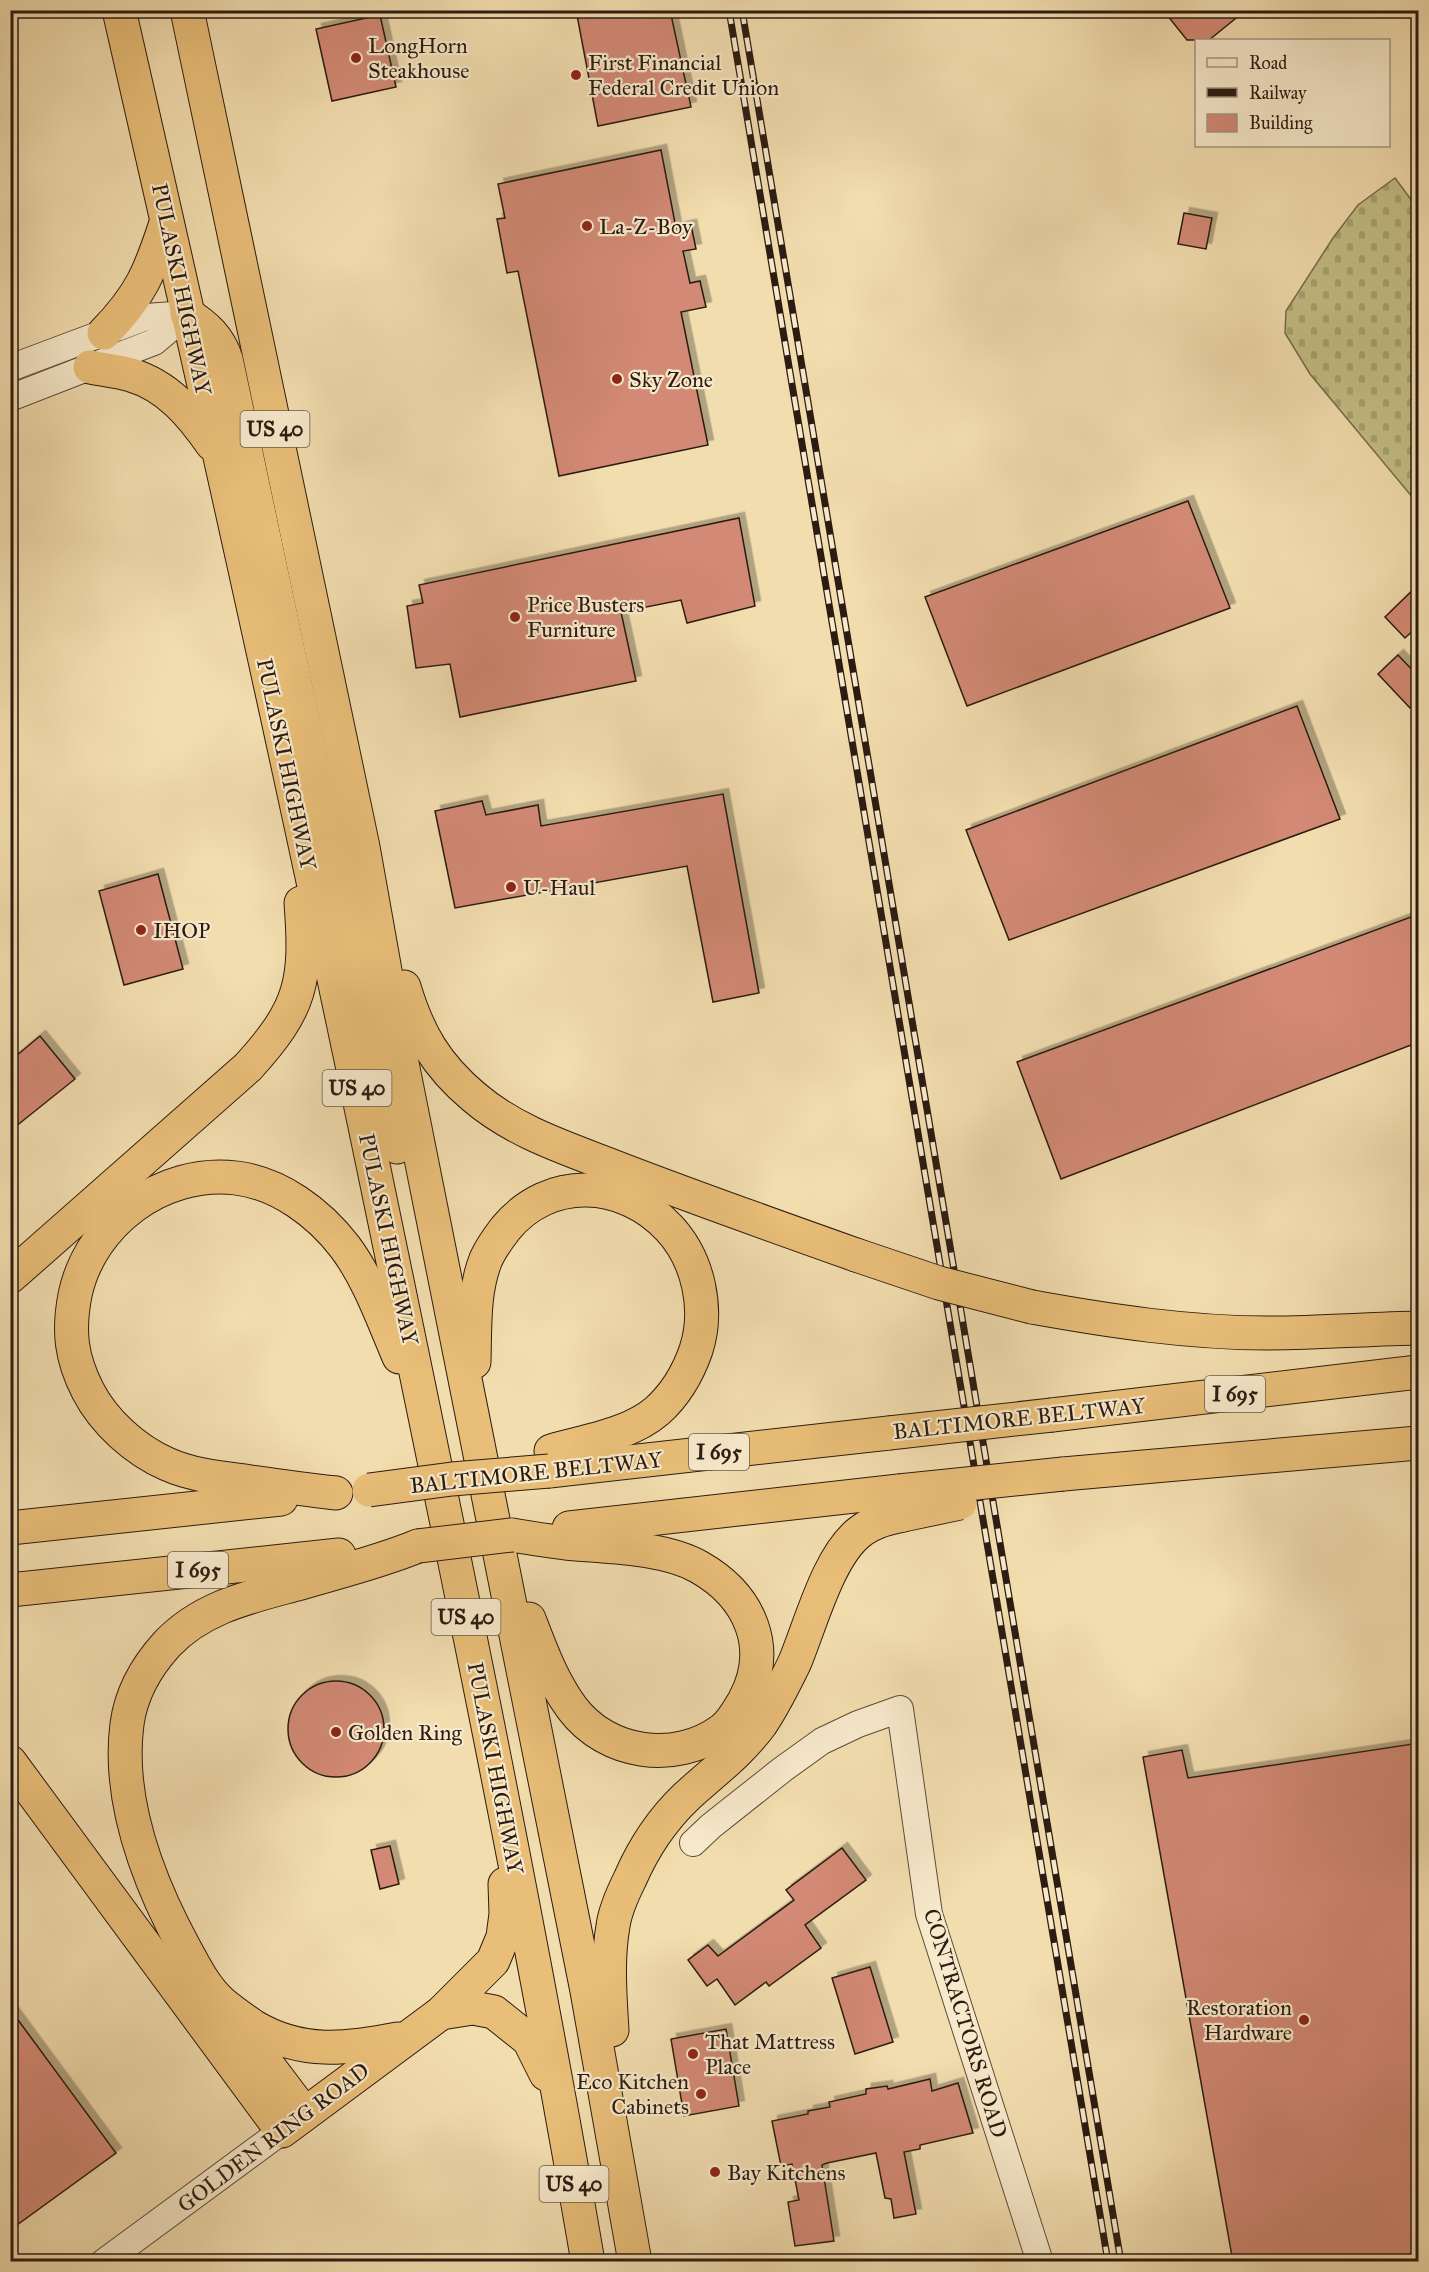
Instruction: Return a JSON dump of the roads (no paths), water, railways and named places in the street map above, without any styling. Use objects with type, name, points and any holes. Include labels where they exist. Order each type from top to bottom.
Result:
[{"type":"highway","name":"PULASKI HIGHWAY","points":[[119,10],[293,790],[428,1425],[505,1809],[588,2262]]},
{"type":"highway","name":"PULASKI HIGHWAY","points":[[187,10],[363,847],[397,1038],[473,1421],[502,1527],[540,1752],[615,2143],[635,2262]]},
{"type":"highway","points":[[104,333],[133,302],[142,287],[154,261],[167,221]]},
{"type":"highway","points":[[187,314],[211,332],[222,348],[226,359],[374,1053],[398,1147],[444,1275]]},
{"type":"highway","points":[[90,367],[131,375],[159,387],[181,403],[218,453]]},
{"type":"highway","points":[[10,1277],[248,1067],[283,1025],[297,997],[303,974],[304,952],[293,790]]},
{"type":"highway","points":[[363,847],[414,1019],[435,1056],[474,1097],[501,1117],[530,1134],[685,1194],[856,1255],[939,1283],[1032,1307],[1108,1321],[1201,1330],[1268,1333],[1419,1328]]},
{"type":"highway","points":[[336,1494],[194,1474],[166,1463],[126,1436],[94,1403],[79,1374],[71,1344],[72,1311],[78,1280],[97,1243],[129,1208],[166,1188],[185,1182],[226,1178],[255,1182],[277,1190],[301,1205],[323,1223],[345,1247],[362,1274],[428,1425]]},
{"type":"highway","points":[[473,1421],[475,1319],[479,1284],[487,1258],[501,1234],[519,1213],[539,1200],[562,1191],[586,1189],[614,1193],[643,1207],[669,1228],[691,1259],[700,1292],[702,1332],[692,1362],[676,1390],[656,1412],[627,1428],[550,1461]]},
{"type":"highway","name":"BALTIMORE BELTWAY","points":[[10,1528],[369,1490],[453,1479],[550,1461],[889,1433],[1419,1372]]},
{"type":"highway","points":[[564,1536],[901,1503],[1120,1469],[1419,1443]]},
{"type":"highway","points":[[615,2143],[609,1979],[613,1925],[630,1878],[656,1832],[670,1814],[739,1749],[760,1724],[790,1671],[834,1567],[848,1544],[859,1532],[901,1503]]},
{"type":"highway","points":[[502,1527],[666,1555],[698,1566],[725,1584],[743,1605],[754,1630],[757,1649],[756,1674],[737,1713],[724,1729],[701,1743],[676,1750],[644,1751],[618,1744],[588,1726],[573,1710],[552,1676],[502,1527]]},
{"type":"highway","name":"I 695","points":[[10,1590],[398,1551],[502,1527]]},
{"type":"highway","points":[[293,2122],[220,2001],[198,1973],[172,1926],[150,1872],[134,1821],[127,1781],[127,1723],[139,1683],[167,1644],[186,1627],[213,1610],[242,1599],[398,1551]]},
{"type":"highway","points":[[10,1762],[293,2122]]},
{"type":"highway","name":"GOLDEN RING ROAD","points":[[293,2122],[441,2013],[493,1961],[503,1937],[506,1914],[505,1809]]},
{"type":"highway","points":[[220,2001],[255,2026],[299,2045],[326,2049],[358,2047],[407,2037]]},
{"type":"highway","points":[[441,2013],[473,2008],[494,2012],[509,2023],[529,2040],[561,2107]]},
{"type":"street","points":[[10,368],[146,317],[187,314]]},
{"type":"street","points":[[10,398],[154,342],[187,314]]},
{"type":"street","name":"CONTRACTORS ROAD","points":[[693,1843],[783,1768],[822,1741],[858,1724],[900,1709],[929,1914],[1040,2262]]},
{"type":"street","name":"GOLDEN RING ROAD","points":[[104,2262],[293,2122]]},
{"type":"railway","points":[[729,10],[1108,2262]]},
{"type":"railway","points":[[742,10],[1121,2262]]},
{"type":"place","name":"LongHorn Steakhouse","points":[[356,58]]},
{"type":"place","name":"First Financial Federal Credit Union","points":[[576,75]]},
{"type":"place","name":"La-Z-Boy","points":[[587,226]]},
{"type":"place","name":"Sky Zone","points":[[617,379]]},
{"type":"place","name":"Price Busters Furniture","points":[[515,617]]},
{"type":"place","name":"U-Haul","points":[[511,887]]},
{"type":"place","name":"IHOP","points":[[141,930]]},
{"type":"place","name":"Golden Ring","points":[[336,1732]]},
{"type":"place","name":"Restoration Hardware","points":[[1304,2020]]},
{"type":"place","name":"That Mattress Place","points":[[693,2054]]},
{"type":"place","name":"Eco Kitchen Cabinets","points":[[701,2094]]},
{"type":"place","name":"Bay Kitchens","points":[[715,2172]]}]
